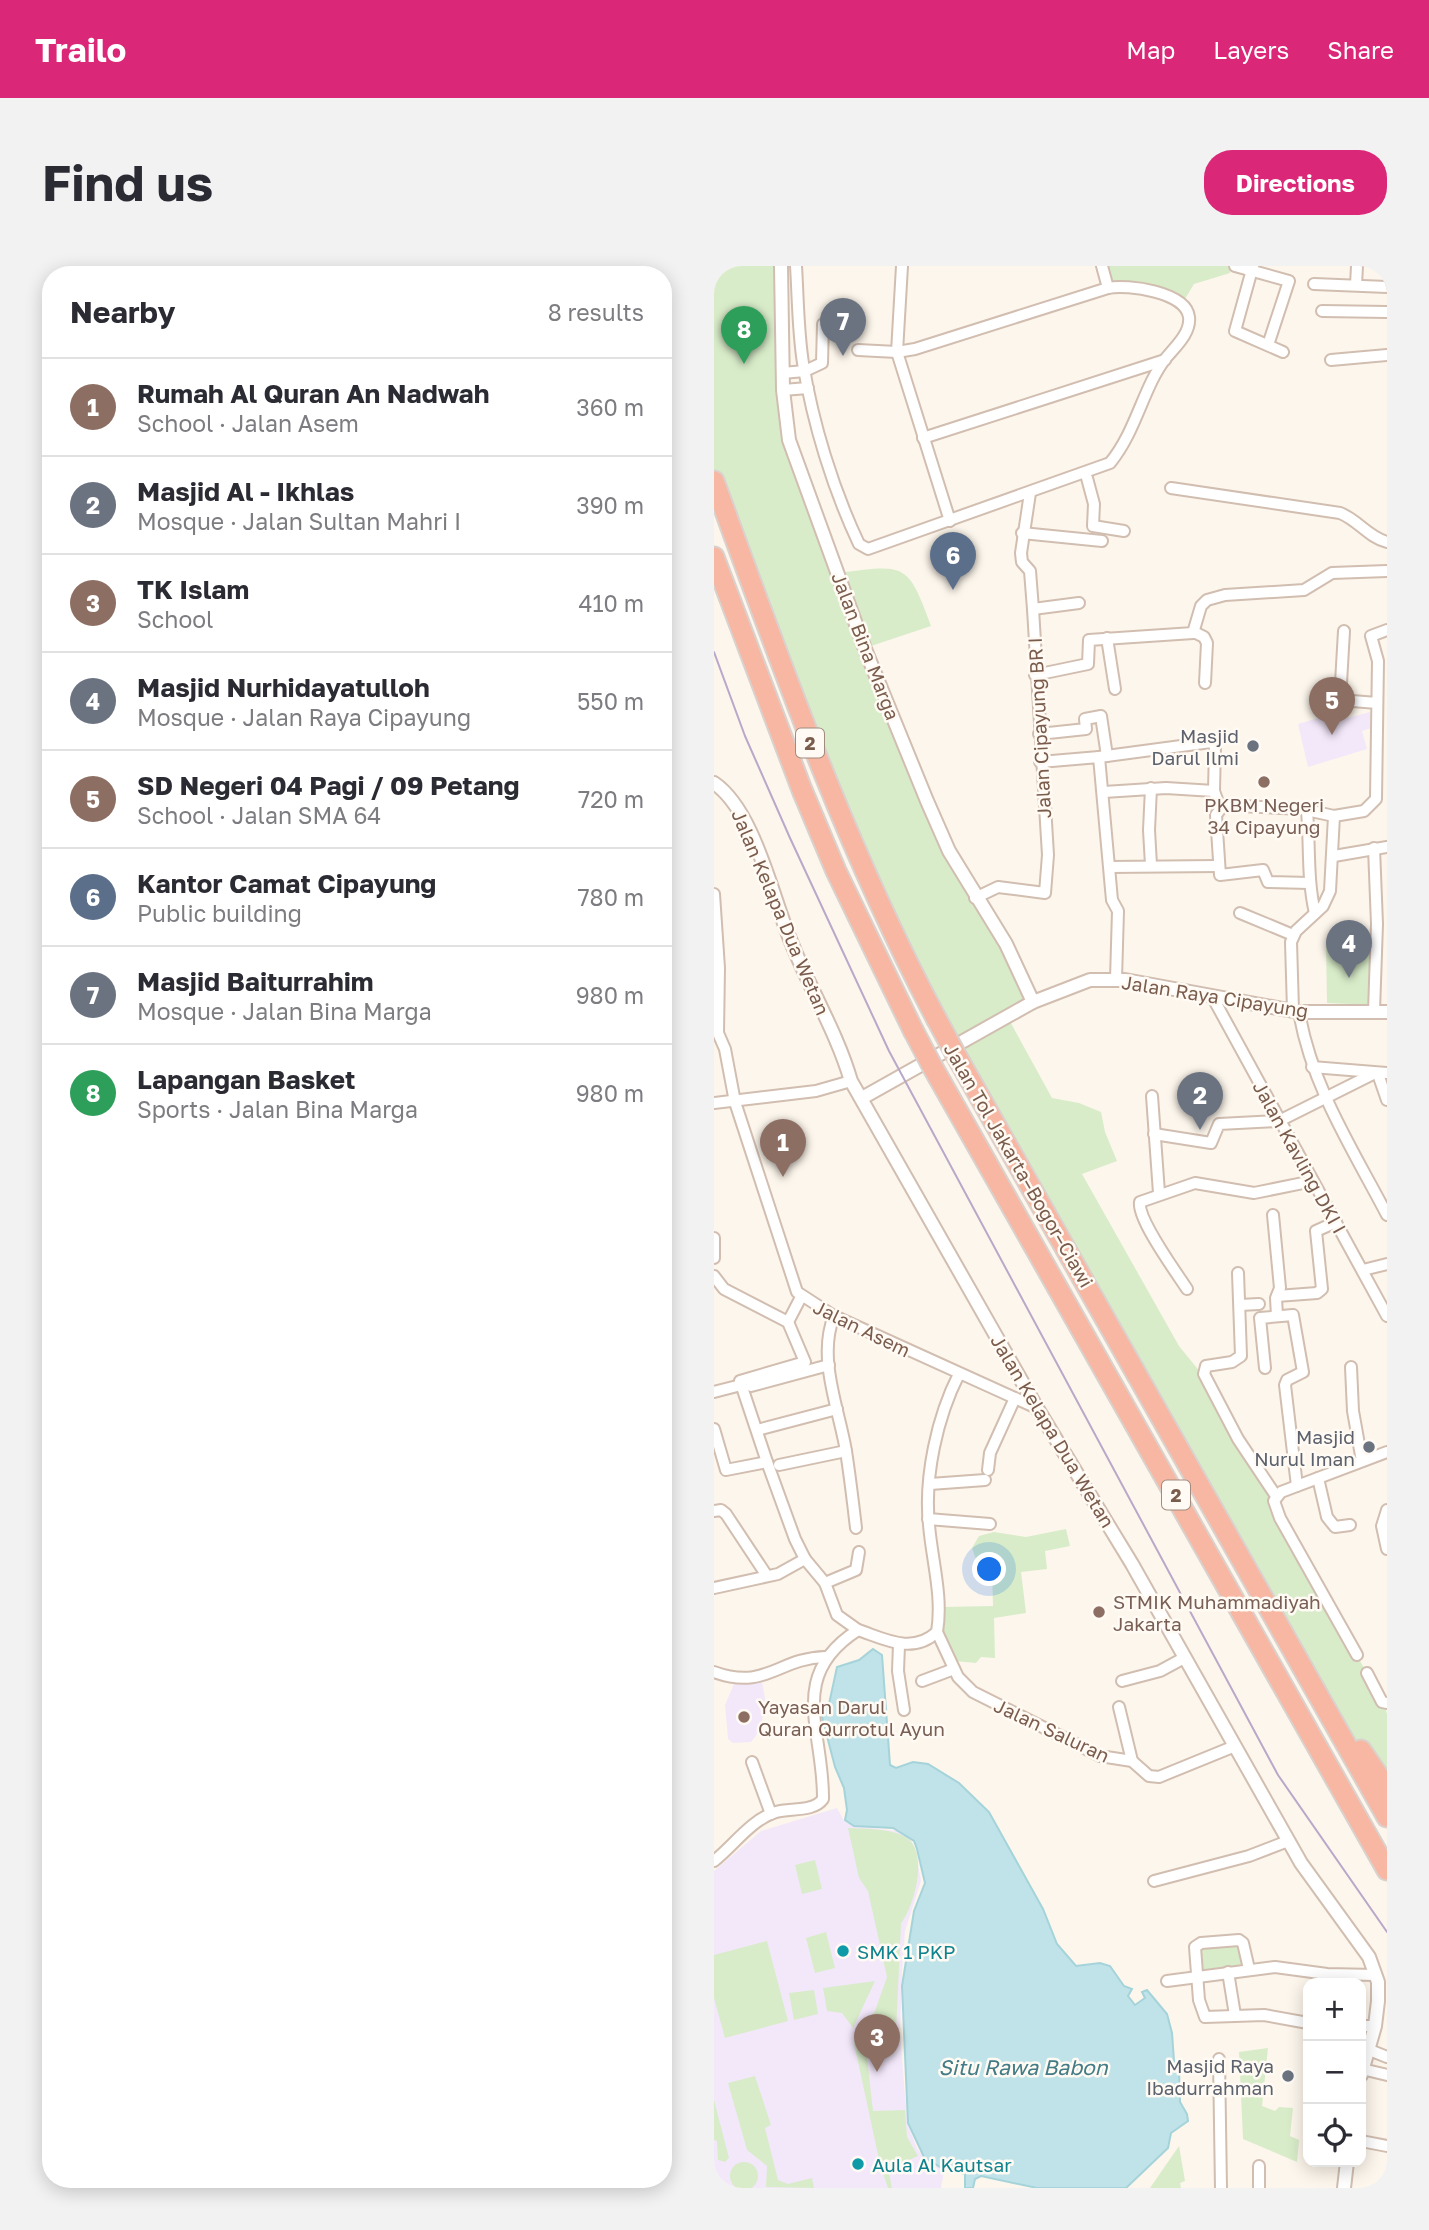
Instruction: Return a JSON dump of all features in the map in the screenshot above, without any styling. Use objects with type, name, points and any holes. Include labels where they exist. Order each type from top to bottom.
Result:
[{"type":"highway","name":"Jalan Tol Jakarta–Bogor–Ciawi","points":[[714,481],[825,780],[873,890],[936,1018],[1387,1818]]},
{"type":"highway","name":"Jalan Tol Jakarta–Bogor–Ciawi","points":[[714,557],[802,790],[836,871],[932,1066],[1387,1870]]},
{"type":"highway","points":[[1322,1704],[1366,1756],[1387,1788]]},
{"type":"street","name":"Jalan Bina Marga","points":[[781,266],[782,373],[789,440],[865,649],[927,801],[975,898],[1006,944],[1033,1002]]},
{"type":"street","points":[[796,266],[808,388],[835,484],[859,544],[872,548],[1115,467],[1165,359],[1178,346],[1188,325],[1189,315],[1174,299],[1129,286],[1108,288],[959,337],[897,352],[859,350]]},
{"type":"street","points":[[902,266],[897,352],[950,521]]},
{"type":"street","points":[[1102,266],[1108,288]]},
{"type":"street","points":[[1236,266],[1289,281],[1268,345]]},
{"type":"street","points":[[1356,285],[1357,266]]},
{"type":"street","points":[[1252,269],[1235,331],[1283,352]]},
{"type":"street","points":[[1314,284],[1387,287]]},
{"type":"street","points":[[1322,311],[1387,312]]},
{"type":"street","points":[[782,373],[805,371],[823,361],[823,324]]},
{"type":"street","points":[[1331,360],[1387,355]]},
{"type":"street","points":[[923,438],[1165,359]]},
{"type":"street","points":[[783,390],[808,388]]},
{"type":"street","points":[[1029,496],[1100,469],[1110,463],[1123,447]]},
{"type":"street","points":[[1087,478],[1094,504],[1093,526],[1124,531]]},
{"type":"street","points":[[1171,488],[1340,513],[1358,523],[1375,539],[1387,542]]},
{"type":"street","name":"Jalan Cipayung BR I","points":[[975,898],[998,887],[1045,893],[1048,855],[1040,762],[1033,610],[1030,571],[1022,562],[1021,553],[1029,496]]},
{"type":"street","points":[[1022,533],[1102,541]]},
{"type":"street","points":[[1194,632],[1201,606],[1216,597],[1295,592],[1314,585],[1332,573],[1387,571]]},
{"type":"street","points":[[1033,610],[1079,603]]},
{"type":"street","points":[[1040,762],[1211,742],[1215,746],[1214,791],[1216,801],[1222,807],[1307,811],[1334,816],[1364,811],[1373,804],[1377,792],[1383,717],[1377,703],[1378,661],[1372,635],[1387,630]]},
{"type":"street","points":[[1344,631],[1340,699],[1377,703]]},
{"type":"street","points":[[1035,674],[1088,664],[1087,641],[1155,634],[1178,636],[1194,632],[1204,637],[1207,643],[1205,683]]},
{"type":"street","points":[[1107,638],[1115,689]]},
{"type":"street","points":[[1039,734],[1086,729],[1085,719],[1101,716],[1112,900],[1118,911],[1116,979]]},
{"type":"street","name":"Jalan Kelapa Dua Wetan","points":[[714,783],[729,793],[742,816],[791,943],[842,1050],[851,1082],[1288,1840],[1314,1882],[1363,1946],[1376,1975],[1378,2001],[1375,2026],[1366,2053]]},
{"type":"street","points":[[1104,792],[1151,788],[1214,791]]},
{"type":"street","points":[[1151,788],[1151,865]]},
{"type":"street","points":[[1222,807],[1216,815],[1220,875],[1224,877],[1263,870],[1268,882],[1309,883]]},
{"type":"street","points":[[1307,811],[1311,843],[1309,883],[1315,913]]},
{"type":"street","points":[[1334,816],[1334,856],[1330,891],[1315,913],[1293,935],[1296,1011],[1312,1067],[1325,1099],[1387,1215]]},
{"type":"street","points":[[1334,856],[1387,847]]},
{"type":"street","points":[[1374,848],[1380,1012]]},
{"type":"street","points":[[1110,867],[1218,866]]},
{"type":"street","name":"Jalan Asem","points":[[714,894],[719,968],[717,1027],[725,1049],[735,1102],[792,1282],[801,1297],[834,1317],[1037,1408]]},
{"type":"street","points":[[1240,913],[1293,935]]},
{"type":"street","name":"Jalan Raya Cipayung","points":[[862,1098],[1033,1002],[1090,980],[1116,979],[1296,1011],[1380,1012]]},
{"type":"street","name":"Jalan Kavling DKI I","points":[[1213,998],[1387,1316]]},
{"type":"street","points":[[1312,1067],[1379,1074]]},
{"type":"street","points":[[1154,1134],[1211,1143],[1219,1124],[1279,1121],[1379,1074]]},
{"type":"street","points":[[1379,1074],[1387,1100]]},
{"type":"street","points":[[714,1103],[816,1091],[851,1082]]},
{"type":"street","points":[[1152,1096],[1159,1193]]},
{"type":"street","points":[[1186,1289],[1138,1206],[1139,1202],[1195,1183],[1254,1193],[1312,1181]]},
{"type":"street","points":[[1273,1214],[1280,1287],[1277,1316]]},
{"type":"street","points":[[1277,1296],[1317,1293],[1322,1289],[1316,1231],[1336,1222]]},
{"type":"street","points":[[714,1258],[718,1236]]},
{"type":"street","points":[[1363,1270],[1387,1264]]},
{"type":"street","points":[[1238,1273],[1241,1356],[1232,1362],[1210,1365],[1203,1374],[1238,1440],[1276,1496],[1275,1507],[1357,1655]]},
{"type":"street","points":[[714,1276],[724,1289],[788,1322],[805,1362],[740,1381],[746,1385],[767,1462],[795,1539],[805,1559],[825,1583],[837,1615],[858,1630],[899,1645],[919,1643],[937,1632],[937,1577],[928,1519],[930,1484],[947,1400],[959,1374]]},
{"type":"street","points":[[788,1322],[801,1297]]},
{"type":"street","points":[[1240,1306],[1259,1304]]},
{"type":"street","points":[[1265,1368],[1260,1318],[1293,1315],[1303,1367],[1302,1373],[1287,1380],[1285,1385],[1297,1486]]},
{"type":"street","points":[[834,1317],[828,1331],[829,1365],[846,1451],[856,1528]]},
{"type":"street","points":[[714,1392],[829,1365]]},
{"type":"street","points":[[1351,1367],[1351,1400],[1362,1461]]},
{"type":"street","points":[[930,1484],[986,1475],[992,1448],[1015,1398]]},
{"type":"street","points":[[761,1429],[837,1409]]},
{"type":"street","points":[[714,1429],[726,1470],[767,1462]]},
{"type":"street","points":[[779,1465],[846,1451]]},
{"type":"street","points":[[1276,1496],[1387,1452]]},
{"type":"street","points":[[1318,1478],[1328,1520],[1335,1527],[1350,1525]]},
{"type":"street","points":[[714,1511],[721,1510],[726,1514],[767,1576]]},
{"type":"street","points":[[1387,1510],[1382,1526],[1387,1549]]},
{"type":"street","points":[[928,1519],[990,1524]]},
{"type":"street","points":[[825,1583],[856,1570],[859,1552]]},
{"type":"street","points":[[714,1588],[767,1576],[805,1559]]},
{"type":"street","points":[[714,1861],[771,1814],[817,1805],[823,1799],[816,1744],[817,1676],[825,1657],[858,1630]]},
{"type":"street","name":"Jalan Saluran","points":[[937,1632],[961,1682],[981,1696],[1100,1756],[1132,1761],[1149,1776],[1159,1777],[1235,1746]]},
{"type":"street","points":[[899,1645],[898,1671],[904,1710]]},
{"type":"street","points":[[714,1672],[734,1679],[753,1679],[808,1658],[825,1657]]},
{"type":"street","points":[[1122,1681],[1160,1671],[1184,1658]]},
{"type":"street","points":[[922,1681],[954,1669]]},
{"type":"street","points":[[1367,1672],[1382,1702],[1387,1703]]},
{"type":"street","points":[[1119,1707],[1132,1761]]},
{"type":"street","points":[[752,1762],[771,1814]]},
{"type":"street","points":[[1154,1881],[1249,1856],[1288,1840]]},
{"type":"street","points":[[1249,1969],[1243,1942],[1239,1940],[1195,1947],[1199,2000],[1205,2017],[1277,2016],[1303,2022]]},
{"type":"street","points":[[1167,1981],[1275,1967],[1327,1974],[1376,1975]]},
{"type":"street","points":[[1228,1972],[1235,2015]]},
{"type":"street","points":[[1366,2026],[1375,2026]]},
{"type":"street","points":[[1367,2049],[1387,2057]]},
{"type":"street","points":[[1219,2059],[1222,2188]]},
{"type":"street","points":[[1366,2073],[1387,2075]]},
{"type":"street","points":[[1366,2142],[1387,2146]]},
{"type":"street","points":[[1259,2166],[1259,2188]]},
{"type":"street","points":[[1345,2188],[1347,2167]]},
{"type":"shaded area","points":[[1345,710],[1348,718],[1370,712],[1375,727],[1362,731],[1367,749],[1308,767],[1298,724]]},
{"type":"shaded area","name":"Yayasan Darul Quran Qurrotul Ayun","points":[[762,1682],[765,1698],[761,1729],[751,1742],[733,1743],[728,1739],[725,1705],[734,1684]]},
{"type":"shaded area","points":[[837,1808],[844,1821],[853,1826],[897,1831],[910,1838],[915,1848],[921,1881],[905,1931],[900,2032],[908,2125],[917,2148],[925,2159],[944,2171],[941,2188],[714,2188],[714,1871],[761,1831]]},
{"type":"green space","points":[[714,266],[781,266],[789,440],[839,573],[878,569],[902,572],[916,590],[931,626],[865,648],[927,801],[1033,1002],[1007,1016],[1052,1098],[1079,1103],[1101,1112],[1105,1132],[1117,1161],[1082,1174],[1179,1346],[1205,1378],[1384,1704],[1387,1714],[1387,1789],[1352,1739],[925,997],[714,481]]},
{"type":"green space","points":[[1103,266],[1230,266],[1230,273],[1194,284],[1179,309],[1150,294],[1110,289]]},
{"type":"green space","points":[[1326,944],[1374,947],[1372,1005],[1327,1003]]},
{"type":"green space","points":[[1066,1529],[1070,1546],[1045,1551],[1047,1569],[1021,1572],[1026,1613],[994,1618],[995,1658],[981,1657],[976,1663],[954,1661],[943,1634],[944,1607],[993,1606],[992,1571],[975,1557],[972,1548],[979,1536],[994,1532],[1026,1537]]},
{"type":"green space","points":[[848,1828],[884,1830],[904,1836],[912,1843],[918,1864],[915,1891],[901,1923],[896,2033],[870,2036],[865,2041],[873,2111],[905,2110],[907,2137],[918,2156],[888,2169],[892,2188],[888,2188],[880,2164],[854,2043],[875,2011],[887,1977],[868,1891],[859,1878]]},
{"type":"green space","points":[[815,1860],[822,1889],[802,1894],[795,1865]]},
{"type":"green space","points":[[826,1932],[835,1968],[815,1973],[806,1938]]},
{"type":"green space","points":[[767,1941],[788,2021],[725,2038],[714,1998],[714,1955]]},
{"type":"green space","points":[[1240,1942],[1244,1964],[1203,1972],[1198,1950]]},
{"type":"green space","points":[[875,1981],[853,2028],[842,2013],[827,2011],[823,1988]]},
{"type":"green space","points":[[814,1990],[818,2014],[794,2020],[789,1993]]},
{"type":"green space","points":[[1268,2048],[1262,2106],[1275,2111],[1279,2107],[1293,2108],[1290,2136],[1299,2140],[1297,2162],[1243,2139],[1239,2052]]},
{"type":"green space","points":[[755,2076],[771,2125],[765,2128],[778,2180],[788,2184],[812,2178],[814,2188],[766,2187],[767,2166],[747,2150],[728,2083]]},
{"type":"green space","points":[[714,2100],[729,2158],[725,2162],[718,2160],[717,2141],[714,2140]]},
{"type":"green space","points":[[1179,2146],[1185,2181],[1180,2183],[1181,2188],[1150,2188]]},
{"type":"green space","points":[[744,2162],[754,2166],[758,2176],[754,2186],[744,2190],[734,2186],[730,2176],[734,2166]]},
{"type":"water","name":"Situ Rawa Babon","points":[[873,1649],[882,1655],[890,1765],[896,1768],[913,1762],[928,1764],[959,1783],[989,1812],[1043,1909],[1057,1944],[1076,1966],[1100,1963],[1110,1966],[1124,1986],[1132,1989],[1128,1996],[1135,2005],[1145,1998],[1142,1992],[1147,1990],[1167,2014],[1172,2033],[1174,2061],[1179,2070],[1180,2102],[1188,2121],[1171,2133],[1168,2148],[1126,2188],[1037,2188],[981,2176],[975,2179],[973,2188],[965,2188],[965,2174],[940,2167],[924,2157],[908,2123],[902,1986],[914,1911],[925,1883],[914,1841],[893,1828],[854,1826],[845,1820],[847,1810],[844,1788],[835,1767],[821,1713],[829,1704],[837,1667],[859,1660]]},
{"type":"tram line","points":[[714,652],[745,736],[889,1051],[1278,1775],[1387,1932]]},
{"type":"place","name":"Masjid Baiturrahim","points":[[843,356]]},
{"type":"place","name":"Lapangan Basket","points":[[744,364]]},
{"type":"place","name":"Kantor Camat Cipayung","points":[[953,590]]},
{"type":"place","name":"SD Negeri 04 Pagi / 09 Petang","points":[[1332,735]]},
{"type":"place","name":"Masjid Darul Ilmi","points":[[1253,746]]},
{"type":"place","name":"PKBM Negeri 34 Cipayung","points":[[1264,782]]},
{"type":"place","name":"Masjid Nurhidayatulloh","points":[[1349,978]]},
{"type":"place","name":"Masjid Al - Ikhlas","points":[[1200,1130]]},
{"type":"place","name":"Rumah Al Quran An Nadwah","points":[[783,1177]]},
{"type":"place","name":"Masjid Nurul Iman","points":[[1369,1447]]},
{"type":"place","name":"STMIK Muhammadiyah Jakarta","points":[[1099,1612]]},
{"type":"place","name":"Yayasan Darul Quran Qurrotul Ayun","points":[[744,1717]]},
{"type":"place","name":"SMK 1 PKP","points":[[843,1951]]},
{"type":"place","name":"TK Islam","points":[[877,2072]]},
{"type":"place","name":"Masjid Raya Ibadurrahman","points":[[1288,2076]]},
{"type":"place","name":"Aula Al Kautsar","points":[[858,2164]]}]
